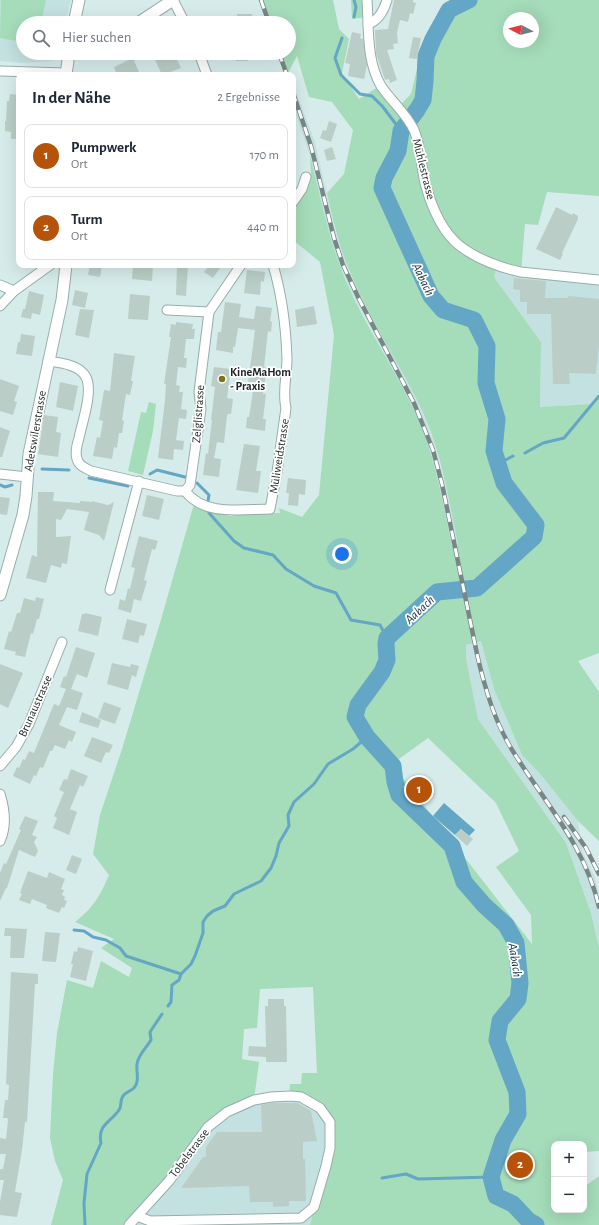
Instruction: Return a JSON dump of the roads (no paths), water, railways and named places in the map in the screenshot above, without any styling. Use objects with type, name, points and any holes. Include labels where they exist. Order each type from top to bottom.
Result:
[{"type":"street","points":[[76,16],[79,0]]},
{"type":"street","points":[[149,16],[173,0],[181,16]]},
{"type":"street","name":"Mühlestrasse","points":[[367,0],[368,39],[376,74],[381,85],[414,131],[425,183],[435,212],[446,230],[459,246],[474,255],[510,270],[599,280]]},
{"type":"street","points":[[368,24],[374,22],[378,18],[387,0]]},
{"type":"street","points":[[66,72],[68,60]]},
{"type":"street","points":[[202,60],[206,72]]},
{"type":"street","points":[[0,71],[22,72]]},
{"type":"street","points":[[296,198],[302,189],[306,177]]},
{"type":"street","points":[[0,306],[14,291],[46,268]]},
{"type":"street","name":"Adetswilerstrasse","points":[[0,595],[23,515],[31,442],[62,300],[66,268]]},
{"type":"street","name":"Zelglistrasse","points":[[185,491],[190,486],[201,409],[199,392],[209,312],[239,268]]},
{"type":"street","name":"Müliweidstrasse","points":[[185,491],[190,498],[218,509],[240,511],[270,509],[286,408],[284,399],[287,361],[285,320],[274,268]]},
{"type":"street","points":[[0,285],[14,291]]},
{"type":"street","points":[[168,310],[209,312]]},
{"type":"street","points":[[48,361],[75,367],[83,372],[88,380],[89,392],[77,448],[77,459],[82,467],[91,471],[177,491],[185,491]]},
{"type":"street","points":[[0,474],[27,477]]},
{"type":"street","points":[[110,590],[139,481]]},
{"type":"street","name":"Brunaustrasse","points":[[0,766],[16,747],[29,724],[62,642]]},
{"type":"street","points":[[0,794],[4,808],[5,825],[0,841]]},
{"type":"street","name":"Tobelstrasse","points":[[129,1225],[137,1216],[169,1180],[208,1127],[227,1112],[254,1100],[291,1096],[301,1097],[320,1108],[330,1122],[330,1148],[314,1207],[301,1218],[150,1222],[137,1216]]},
{"type":"water","points":[[444,803],[475,830],[469,836],[461,829],[455,835],[433,816]]},
{"type":"waterway","points":[[354,0],[356,7],[354,17]]},
{"type":"waterway","name":"Aabach","points":[[469,0],[449,10],[433,39],[426,56],[423,100],[401,131],[398,151],[384,178],[382,188],[431,296],[443,310],[474,320],[487,346],[486,383],[497,419],[494,451],[504,483],[536,525],[534,537],[477,588],[437,592],[387,638],[387,660],[382,672],[358,705],[355,717],[367,737],[393,766],[395,782],[399,795],[452,846],[464,882],[484,905],[506,925],[516,943],[520,983],[518,999],[500,1021],[497,1040],[517,1092],[518,1114],[503,1140],[491,1177],[496,1196],[513,1204],[529,1221],[536,1225]]},
{"type":"waterway","points":[[342,38],[335,58],[341,75],[360,94],[372,96],[383,107],[401,131]]},
{"type":"waterway","points":[[525,453],[543,443],[564,438],[599,396]]},
{"type":"waterway","points":[[498,464],[513,456]]},
{"type":"waterway","points":[[42,469],[69,470]]},
{"type":"waterway","points":[[150,474],[157,470],[185,477]]},
{"type":"waterway","points":[[89,478],[128,486]]},
{"type":"waterway","points":[[197,483],[209,495],[208,501]]},
{"type":"waterway","points":[[0,485],[5,487],[12,485]]},
{"type":"waterway","points":[[209,513],[234,541],[244,548],[273,555],[286,569],[314,586],[336,593],[351,620],[380,625],[387,638]]},
{"type":"waterway","points":[[168,1006],[171,1002],[172,985],[179,980],[181,974],[191,964],[195,956],[203,933],[203,922],[207,916],[213,911],[225,906],[234,894],[261,881],[271,868],[279,843],[289,826],[288,815],[294,802],[314,784],[328,764],[353,749],[367,737]]},
{"type":"waterway","points":[[74,930],[84,931],[93,937],[106,940],[120,948],[126,956],[181,974]]},
{"type":"waterway","points":[[85,1225],[84,1203],[87,1174],[101,1143],[101,1132],[119,1110],[123,1096],[136,1085],[138,1061],[151,1040],[150,1032],[162,1014]]},
{"type":"waterway","points":[[382,1178],[406,1174],[418,1179],[491,1177]]},
{"type":"railway","points":[[261,0],[267,16]]},
{"type":"railway","points":[[282,60],[286,72]]},
{"type":"railway","points":[[296,102],[311,146],[334,238],[343,265],[359,299],[414,403],[433,450],[442,484],[477,654],[491,705],[507,742],[574,845],[593,885],[599,907]]},
{"type":"railway","points":[[564,817],[586,848],[599,874]]},
{"type":"place","name":"KineMaHom - Praxis","points":[[222,379]]},
{"type":"place","name":"Pumpwerk","points":[[419,790]]},
{"type":"place","name":"Turm","points":[[520,1165]]}]
